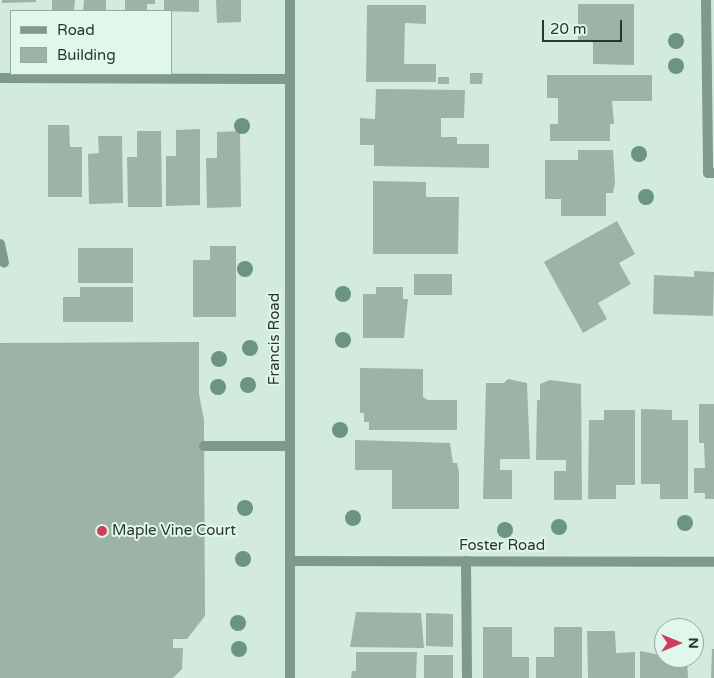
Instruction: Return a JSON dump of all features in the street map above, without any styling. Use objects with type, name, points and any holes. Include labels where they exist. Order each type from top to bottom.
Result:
[{"type":"street","name":"Francis Road","points":[[290,0],[290,678]]},
{"type":"street","points":[[706,0],[711,173]]},
{"type":"street","points":[[0,78],[290,79]]},
{"type":"street","points":[[0,244],[4,263]]},
{"type":"street","points":[[204,446],[290,446]]},
{"type":"street","name":"Foster Road","points":[[290,561],[714,562]]},
{"type":"street","points":[[466,561],[467,678]]},
{"type":"building","points":[[2,0],[36,0],[36,2],[2,3]]},
{"type":"building","points":[[52,0],[75,0],[74,10],[52,10]]},
{"type":"building","points":[[84,0],[106,0],[106,10],[83,10]]},
{"type":"building","points":[[125,0],[155,0],[155,4],[147,4],[147,10],[125,10]]},
{"type":"building","points":[[164,0],[199,0],[199,12],[164,10]]},
{"type":"building","points":[[216,0],[241,0],[241,22],[217,23]]},
{"type":"building","points":[[578,4],[634,4],[634,65],[593,64],[593,42],[578,42]]},
{"type":"building","points":[[367,5],[426,5],[426,24],[405,23],[404,64],[436,64],[436,82],[366,82]]},
{"type":"building","points":[[470,73],[483,73],[482,84],[470,84]]},
{"type":"building","points":[[547,75],[652,75],[652,101],[612,101],[614,124],[610,124],[610,141],[550,141],[550,124],[558,124],[558,98],[547,98]]},
{"type":"building","points":[[438,77],[449,77],[449,84],[438,84]]},
{"type":"building","points":[[376,89],[465,90],[464,118],[441,118],[441,137],[457,137],[457,144],[489,144],[489,168],[374,166],[374,145],[360,145],[360,118],[375,119]]},
{"type":"building","points":[[48,125],[69,125],[70,147],[82,147],[82,197],[48,197]]},
{"type":"building","points":[[200,129],[200,205],[166,206],[166,156],[176,156],[176,130]]},
{"type":"building","points":[[137,131],[161,131],[162,207],[128,207],[127,157],[137,157]]},
{"type":"building","points":[[240,131],[241,207],[207,208],[206,158],[217,158],[217,132]]},
{"type":"building","points":[[98,136],[122,136],[123,203],[89,204],[88,154],[99,153]]},
{"type":"building","points":[[578,150],[613,150],[615,183],[613,193],[606,193],[606,216],[561,216],[561,199],[545,199],[545,160],[578,160]]},
{"type":"building","points":[[373,181],[426,182],[426,197],[459,197],[458,254],[373,254]]},
{"type":"building","points":[[617,221],[635,254],[619,263],[631,284],[598,303],[607,319],[583,333],[544,262]]},
{"type":"building","points":[[210,246],[236,246],[236,317],[193,317],[193,260],[210,260]]},
{"type":"building","points":[[78,248],[133,248],[133,283],[78,283]]},
{"type":"building","points":[[694,271],[714,272],[713,316],[653,314],[654,275],[694,277]]},
{"type":"building","points":[[414,274],[452,274],[452,295],[414,295]]},
{"type":"building","points":[[80,287],[133,287],[133,322],[63,322],[63,297],[80,297]]},
{"type":"building","points":[[376,287],[403,287],[403,299],[408,299],[404,338],[363,338],[363,294],[376,294]]},
{"type":"building","name":"Maple Vine Court","points":[[199,342],[199,394],[204,420],[205,616],[187,639],[173,639],[173,648],[183,648],[182,669],[173,678],[0,678],[0,343]]},
{"type":"building","points":[[360,368],[423,369],[423,397],[428,400],[457,400],[457,430],[369,430],[369,422],[364,422],[364,413],[360,413]]},
{"type":"building","points":[[508,379],[527,383],[530,459],[500,459],[500,470],[512,470],[512,499],[483,499],[486,383],[504,383]]},
{"type":"building","points":[[550,380],[581,384],[582,500],[554,500],[554,471],[566,471],[566,460],[536,460],[537,400],[540,400],[540,384]]},
{"type":"building","points":[[699,404],[714,404],[714,499],[705,499],[705,493],[694,493],[694,468],[705,468],[704,443],[699,443]]},
{"type":"building","points":[[641,409],[672,410],[672,420],[688,420],[688,499],[660,499],[660,484],[641,484]]},
{"type":"building","points":[[604,410],[635,410],[635,485],[616,485],[616,499],[588,499],[589,420],[604,420]]},
{"type":"building","points":[[355,440],[450,443],[453,463],[457,463],[459,472],[459,509],[392,509],[392,470],[355,470]]},
{"type":"building","points":[[356,612],[421,613],[424,648],[350,647]]},
{"type":"building","points":[[426,613],[453,614],[453,647],[426,646]]},
{"type":"building","points":[[483,627],[512,627],[512,657],[529,657],[529,678],[483,678]]},
{"type":"building","points":[[554,627],[582,627],[582,678],[536,678],[536,657],[554,657]]},
{"type":"building","points":[[587,631],[615,631],[616,653],[635,652],[635,678],[588,678]]},
{"type":"building","points":[[712,649],[714,649],[714,678],[711,678]]},
{"type":"building","points":[[640,651],[654,654],[654,668],[688,668],[688,678],[640,678]]},
{"type":"building","points":[[356,652],[417,652],[416,678],[351,678],[352,671],[356,671]]},
{"type":"building","points":[[424,655],[453,655],[453,678],[424,678]]},
{"type":"place","name":"Maple Vine Court","points":[[102,531]]}]
